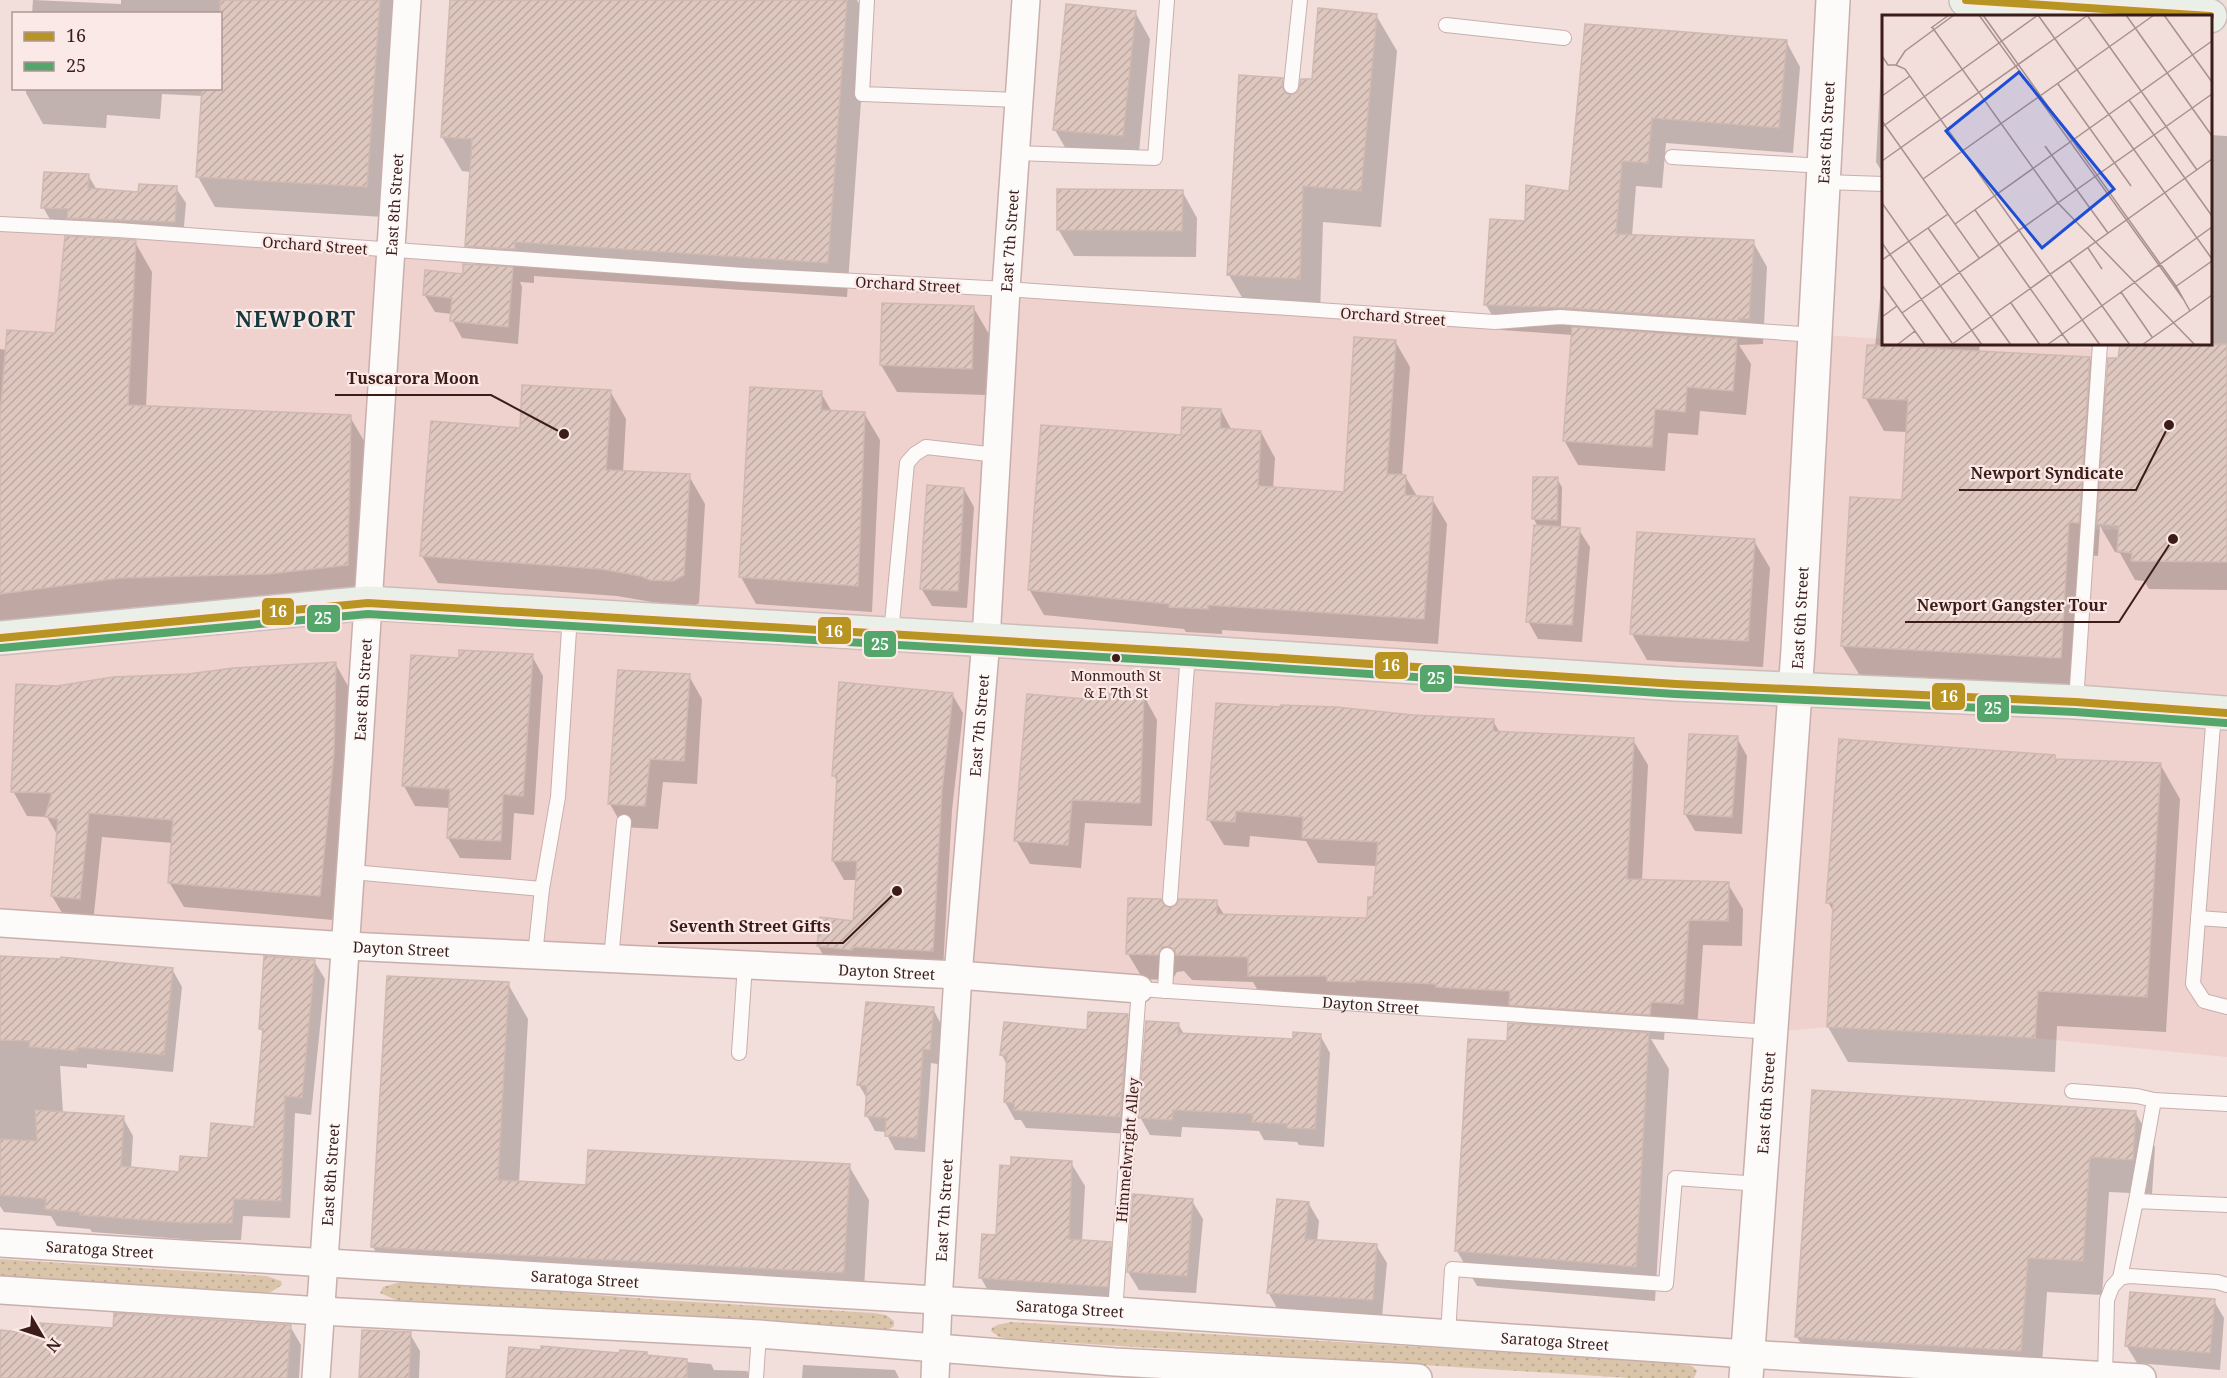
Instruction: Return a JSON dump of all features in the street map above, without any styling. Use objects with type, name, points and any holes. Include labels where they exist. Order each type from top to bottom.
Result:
[{"type":"main road","points":[[1966,0],[2043,11],[2122,9],[2197,15]]},
{"type":"main road","points":[[2212,16],[2227,18]]},
{"type":"main road","points":[[0,638],[368,603],[1795,691],[2076,702],[2221,712]]},
{"type":"street","name":"East 8th Street","points":[[316,1378],[352,872],[407,0]]},
{"type":"street","name":"East 7th Street","points":[[935,1378],[958,975],[986,640],[1006,289],[1026,0]]},
{"type":"street","name":"East 6th Street","points":[[1746,1366],[1795,691],[1833,0]]},
{"type":"street","name":"Dayton Street","points":[[0,923],[347,946],[958,975],[1152,990]]},
{"type":"street","name":"Saratoga Street","points":[[0,1243],[1115,1311],[1448,1334],[1746,1366],[2142,1378]]},
{"type":"street","points":[[0,1290],[321,1311],[759,1334],[937,1348],[1114,1370],[1418,1378]]},
{"type":"lane","points":[[867,0],[862,94],[1019,100]]},
{"type":"lane","points":[[1015,153],[1155,158],[1167,0]]},
{"type":"lane","points":[[1291,86],[1300,0]]},
{"type":"lane","points":[[1446,25],[1563,38]]},
{"type":"lane","points":[[1672,158],[1824,174],[1882,184]]},
{"type":"lane","name":"Orchard Street","points":[[0,224],[118,230],[755,276],[1006,289],[1495,322],[1560,317],[1816,335]]},
{"type":"lane","points":[[2076,702],[2100,345]]},
{"type":"lane","points":[[891,635],[907,463],[926,447],[997,455]]},
{"type":"lane","points":[[535,955],[542,889],[558,798],[570,615]]},
{"type":"lane","points":[[1170,899],[1177,776],[1188,652]]},
{"type":"lane","points":[[2221,712],[2193,984],[2204,1001],[2227,1007]]},
{"type":"lane","points":[[611,959],[624,822]]},
{"type":"lane","points":[[352,872],[542,889]]},
{"type":"lane","points":[[2198,918],[2227,920]]},
{"type":"lane","name":"Himmelwright Alley","points":[[1115,1311],[1152,990],[1167,955]]},
{"type":"lane","points":[[739,1053],[745,965]]},
{"type":"lane","name":"Dayton Street","points":[[1152,990],[1771,1032]]},
{"type":"lane","points":[[2072,1091],[2137,1095],[2154,1100],[2227,1104]]},
{"type":"lane","points":[[2104,1376],[2107,1300],[2112,1287],[2120,1278],[2154,1100]]},
{"type":"lane","points":[[1448,1334],[1452,1269],[1666,1284],[1675,1178],[1760,1184]]},
{"type":"lane","points":[[2136,1201],[2227,1205]]},
{"type":"lane","points":[[2120,1278],[2130,1276],[2206,1281],[2227,1285]]},
{"type":"lane","points":[[756,1378],[759,1334]]},
{"type":"shaded area","points":[[0,224],[1495,322],[1560,317],[1882,339],[1882,345],[2010,345],[2100,349],[2088,529],[2227,534],[2227,1057],[2035,1038],[1827,1027],[1771,1032],[0,923]]},
{"type":"shaded area","points":[[0,1259],[266,1276],[281,1281],[282,1285],[271,1292],[263,1293],[0,1276]]},
{"type":"shaded area","points":[[408,1280],[661,1300],[874,1313],[886,1315],[894,1321],[894,1326],[888,1330],[877,1331],[401,1302],[380,1293],[383,1287]]},
{"type":"shaded area","points":[[1011,1322],[1651,1361],[1692,1366],[1697,1371],[1694,1378],[1630,1378],[1010,1339],[999,1337],[991,1331],[997,1325]]},
{"type":"building","points":[[220,0],[380,0],[367,187],[196,177],[202,90],[222,90],[222,12],[220,12]]},
{"type":"building","points":[[450,0],[847,0],[828,263],[515,242],[515,249],[465,246],[472,139],[441,137]]},
{"type":"building","points":[[1066,4],[1136,11],[1123,136],[1053,130]]},
{"type":"building","points":[[1318,8],[1377,14],[1361,191],[1303,186],[1300,279],[1227,275],[1239,75],[1283,78],[1282,86],[1285,93],[1291,95],[1298,92],[1301,79],[1312,79]]},
{"type":"building","points":[[1585,24],[1787,40],[1779,128],[1652,118],[1648,163],[1622,161],[1616,234],[1754,240],[1749,319],[1739,318],[1739,321],[1573,308],[1484,305],[1490,219],[1525,221],[1526,185],[1569,191]]},
{"type":"building","points":[[44,172],[89,174],[88,188],[138,192],[139,184],[177,186],[175,222],[67,218],[68,209],[41,208]]},
{"type":"building","points":[[1057,189],[1183,190],[1182,231],[1057,230]]},
{"type":"building","points":[[65,236],[136,240],[128,405],[351,415],[348,565],[268,574],[119,578],[0,594],[0,416],[7,330],[55,333]]},
{"type":"building","points":[[463,264],[513,267],[508,327],[450,321],[452,298],[423,295],[425,270],[463,274]]},
{"type":"building","points":[[882,303],[974,306],[972,369],[880,365]]},
{"type":"building","points":[[1572,327],[1737,339],[1733,391],[1687,387],[1685,412],[1655,409],[1652,447],[1563,441]]},
{"type":"building","points":[[1354,337],[1396,340],[1387,474],[1406,475],[1405,495],[1433,497],[1424,619],[1208,605],[1208,609],[1169,607],[1170,604],[1028,590],[1041,425],[1181,435],[1182,407],[1221,409],[1220,428],[1261,431],[1258,486],[1344,492]]},
{"type":"building","points":[[2227,344],[2227,562],[2131,561],[2132,553],[2117,551],[2119,526],[2097,524],[2108,358],[2118,358],[2120,345]]},
{"type":"building","points":[[1867,345],[2090,357],[2079,523],[2069,522],[2061,658],[1841,646],[1850,497],[1902,500],[1908,400],[1863,398]]},
{"type":"building","points":[[522,385],[611,390],[606,470],[690,474],[684,575],[673,581],[650,580],[641,576],[601,569],[420,556],[431,421],[520,428]]},
{"type":"building","points":[[750,387],[822,391],[821,410],[865,412],[858,586],[739,577]]},
{"type":"building","points":[[1533,477],[1558,477],[1557,520],[1532,519]]},
{"type":"building","points":[[927,485],[964,488],[958,591],[920,589]]},
{"type":"building","points":[[1534,525],[1580,528],[1572,625],[1526,622]]},
{"type":"building","points":[[1637,532],[1755,539],[1748,641],[1630,634]]},
{"type":"building","points":[[459,650],[533,654],[523,796],[503,794],[501,841],[447,838],[450,789],[402,786],[411,655],[459,658]]},
{"type":"building","points":[[336,662],[334,752],[320,896],[168,883],[173,820],[89,813],[80,899],[51,896],[58,819],[45,817],[52,793],[11,792],[16,684],[57,686],[113,677],[188,674],[233,668]]},
{"type":"building","points":[[618,670],[690,674],[684,761],[650,759],[645,806],[608,804]]},
{"type":"building","points":[[839,682],[953,693],[942,790],[933,951],[853,947],[852,950],[817,946],[820,917],[853,921],[857,861],[832,861],[837,776],[832,776]]},
{"type":"building","points":[[1027,694],[1109,701],[1109,694],[1144,695],[1140,803],[1072,800],[1068,845],[1014,841]]},
{"type":"building","points":[[1216,703],[1280,707],[1281,705],[1336,707],[1413,715],[1494,719],[1493,731],[1634,738],[1627,879],[1729,882],[1728,921],[1689,920],[1683,1004],[1651,1002],[1650,1015],[1509,1005],[1510,991],[1436,987],[1436,984],[1327,981],[1327,976],[1248,976],[1248,957],[1176,955],[1175,950],[1168,946],[1162,947],[1158,955],[1126,954],[1128,898],[1161,899],[1165,906],[1170,908],[1177,904],[1179,899],[1217,900],[1217,914],[1367,918],[1368,897],[1373,897],[1378,842],[1302,838],[1303,817],[1236,811],[1235,822],[1207,820]]},
{"type":"building","points":[[1689,734],[1738,736],[1732,817],[1684,814]]},
{"type":"building","points":[[1839,739],[2055,755],[2055,759],[2161,763],[2147,997],[2038,991],[2035,1038],[1827,1027],[1833,903],[1826,903]]},
{"type":"building","points":[[0,956],[61,959],[61,957],[173,968],[164,1055],[77,1047],[77,1051],[29,1047],[30,1041],[0,1040]]},
{"type":"building","points":[[264,956],[315,960],[302,1098],[285,1096],[281,1201],[234,1199],[232,1223],[185,1223],[80,1215],[80,1212],[45,1209],[46,1199],[0,1195],[0,1139],[37,1141],[35,1110],[124,1116],[121,1166],[179,1172],[180,1156],[208,1158],[211,1123],[254,1127],[263,1029],[259,1029]]},
{"type":"building","points":[[387,976],[509,982],[498,1180],[586,1185],[588,1150],[850,1164],[844,1273],[371,1247]]},
{"type":"building","points":[[866,1002],[934,1007],[930,1050],[923,1049],[917,1138],[885,1136],[886,1118],[865,1116],[867,1086],[857,1085]]},
{"type":"building","points":[[1088,1012],[1128,1014],[1120,1117],[1014,1110],[1014,1103],[1004,1102],[1007,1056],[1000,1055],[1004,1022],[1087,1030]]},
{"type":"building","points":[[1146,1021],[1179,1023],[1178,1033],[1293,1039],[1293,1032],[1321,1034],[1315,1129],[1287,1128],[1287,1124],[1252,1122],[1253,1114],[1173,1110],[1172,1120],[1138,1118]]},
{"type":"building","points":[[1508,1023],[1649,1033],[1636,1267],[1455,1251],[1468,1039],[1507,1041]]},
{"type":"building","points":[[1812,1090],[2136,1111],[2133,1160],[2090,1157],[2083,1261],[2028,1258],[2021,1351],[1795,1337]]},
{"type":"building","points":[[1011,1157],[1072,1161],[1069,1239],[1111,1242],[1108,1287],[979,1278],[982,1234],[996,1235],[1000,1165],[1011,1166]]},
{"type":"building","points":[[1133,1194],[1193,1199],[1187,1276],[1127,1272]]},
{"type":"building","points":[[1277,1199],[1309,1202],[1305,1239],[1377,1244],[1373,1300],[1267,1293]]},
{"type":"building","points":[[2130,1292],[2215,1299],[2210,1353],[2125,1346]]},
{"type":"building","points":[[114,1313],[291,1325],[287,1378],[0,1378],[0,1330],[39,1334],[40,1323],[113,1328]]},
{"type":"building","points":[[362,1330],[411,1332],[409,1378],[359,1378]]},
{"type":"building","points":[[541,1346],[619,1353],[620,1350],[647,1352],[647,1355],[687,1359],[687,1378],[506,1378],[509,1347],[541,1350]]},
{"type":"transit line","name":"16","points":[[1966,0],[2195,15]]},
{"type":"transit line","name":"16","points":[[0,638],[368,603],[1676,684],[2076,702],[2227,713]]},
{"type":"transit line","name":"25","points":[[1,648],[368,614],[1187,662],[1675,694],[2075,712],[2226,723]]},
{"type":"place","name":"Newport Syndicate","points":[[2169,425]]},
{"type":"place","name":"Tuscarora Moon","points":[[564,434]]},
{"type":"place","name":"Newport Gangster Tour","points":[[2173,539]]},
{"type":"place","name":"Monmouth St & E 7th St","points":[[1116,658]]},
{"type":"place","name":"Seventh Street Gifts","points":[[897,891]]},
{"type":"district","name":"NEWPORT","points":[[296,319]]}]
